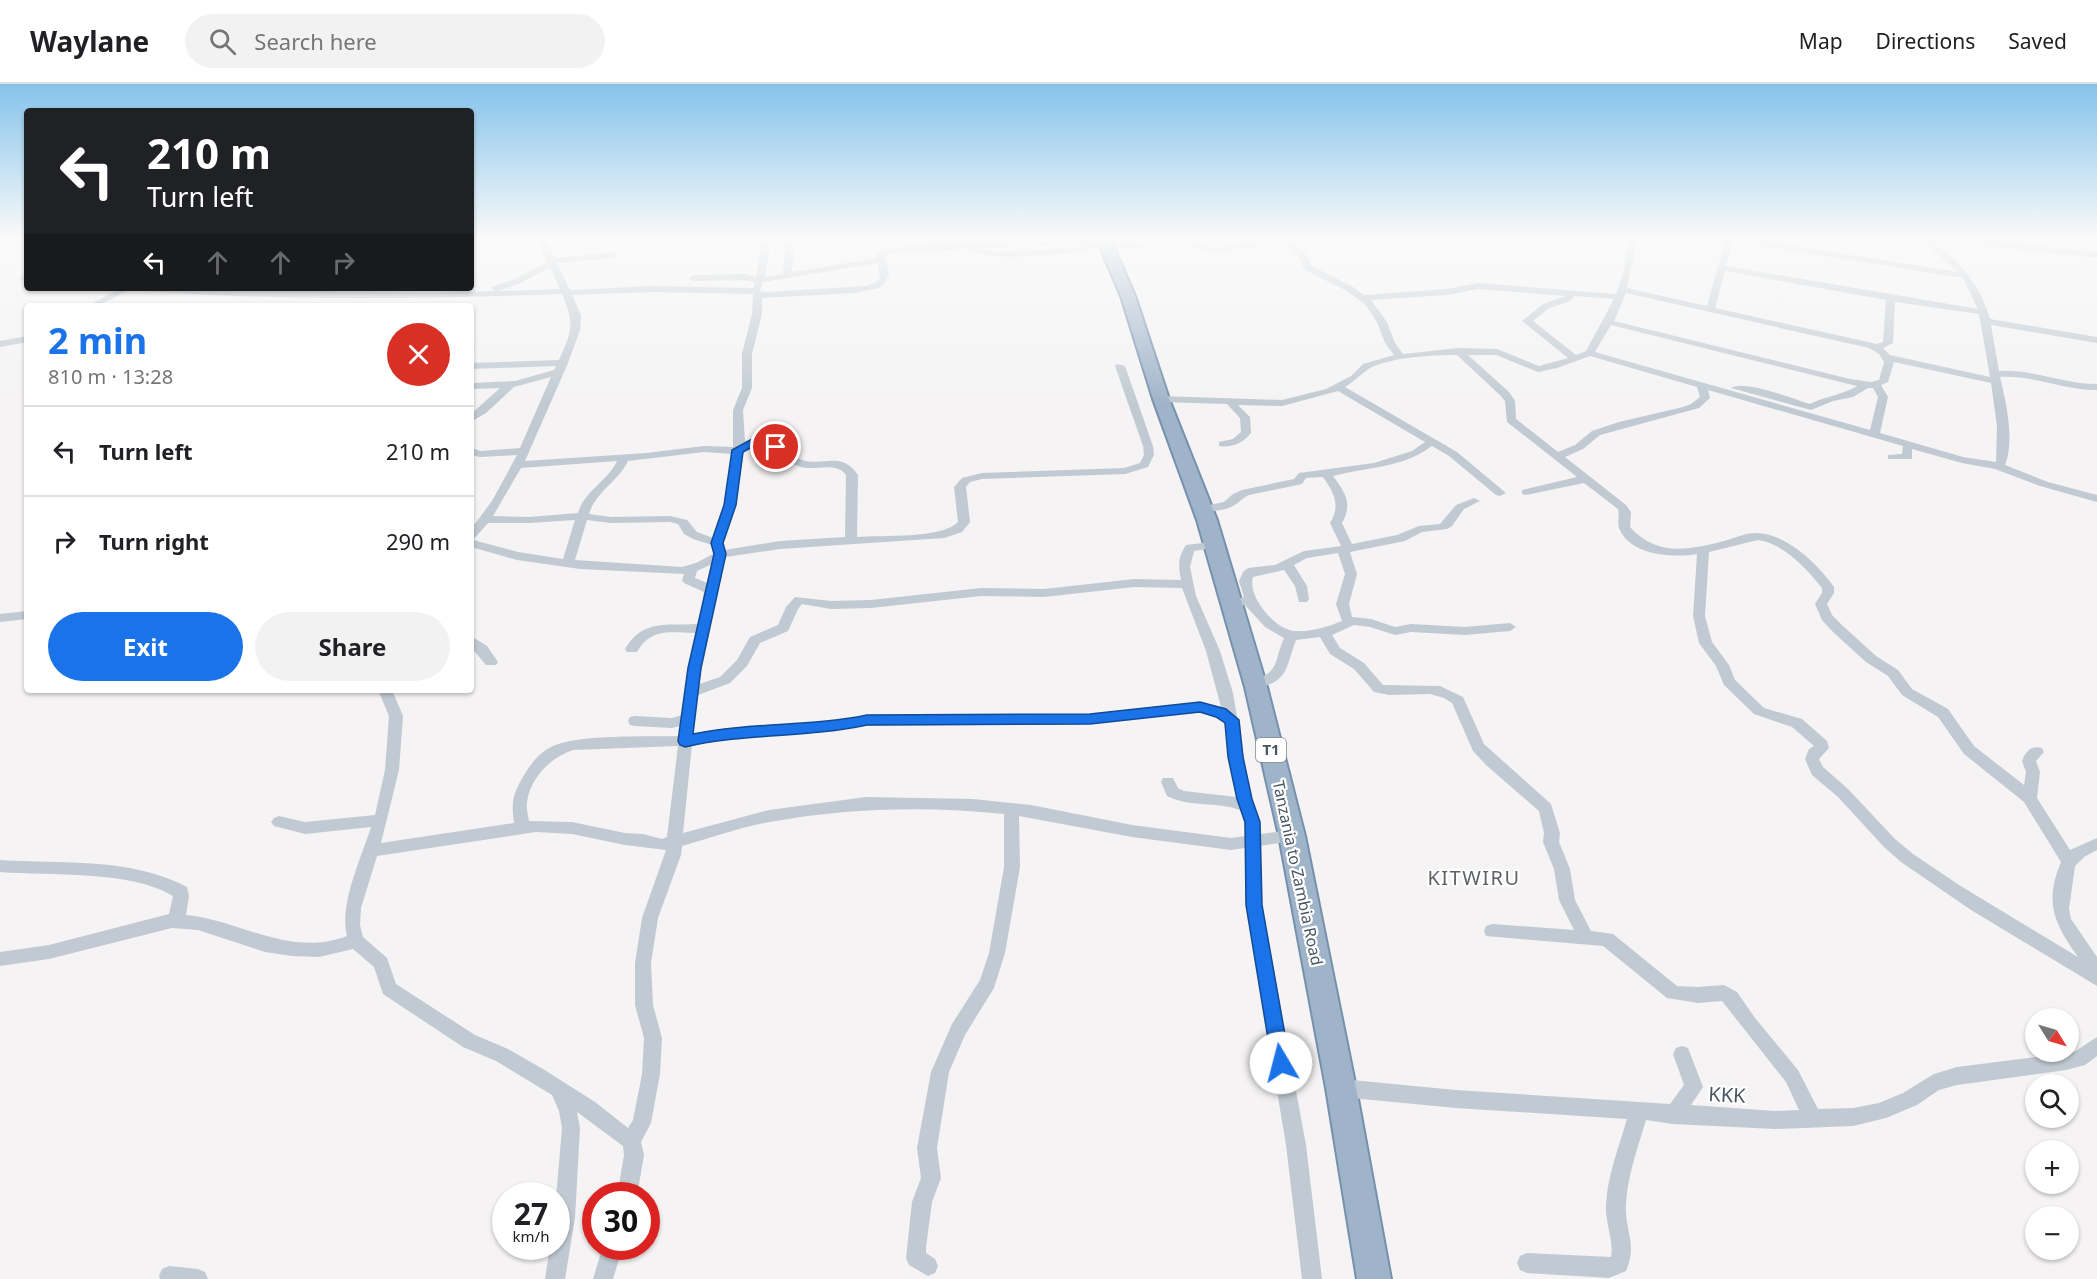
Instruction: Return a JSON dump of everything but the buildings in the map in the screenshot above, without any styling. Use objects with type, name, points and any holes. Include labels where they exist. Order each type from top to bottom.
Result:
[{"type":"highway","name":"Tanzania to Zambia Road","points":[[1125,294],[1140,330],[1161,399],[1214,544],[1240,603],[1255,684],[1292,836],[1341,1088],[1374,1279]]},
{"type":"street","points":[[97,303],[116,294]]},
{"type":"street","points":[[433,294],[513,294]]},
{"type":"street","points":[[467,303],[480,294]]},
{"type":"street","points":[[474,533],[501,498],[561,367],[577,319],[567,294]]},
{"type":"street","points":[[631,1140],[642,1123],[651,1074],[653,1038],[644,1005],[643,963],[650,918],[673,855],[676,840],[691,692],[730,505],[738,450],[738,410],[747,388],[747,354],[757,314],[758,294]]},
{"type":"street","points":[[777,294],[786,294]]},
{"type":"street","points":[[1355,294],[1363,298],[1382,322],[1390,343],[1401,358]]},
{"type":"street","points":[[1363,298],[1423,294]]},
{"type":"street","points":[[1572,294],[1564,302],[1545,307],[1539,314],[1527,321],[1576,359]]},
{"type":"street","points":[[1590,353],[1594,342],[1608,322],[1620,294]]},
{"type":"street","points":[[1624,294],[1873,346],[1885,346],[1888,343],[1891,298]]},
{"type":"street","points":[[1710,310],[1714,294]]},
{"type":"street","points":[[1867,294],[2097,339]]},
{"type":"street","points":[[1976,294],[1984,316],[2004,424],[2001,464],[1996,466]]},
{"type":"street","points":[[1608,322],[1865,385],[1876,385],[1883,382],[1889,358]]},
{"type":"street","points":[[0,344],[24,340]]},
{"type":"street","points":[[1873,346],[1889,358],[1995,378],[2017,373],[2082,387],[2097,387]]},
{"type":"street","points":[[1161,399],[1232,403],[1290,402],[1339,387],[1357,376],[1366,366],[1390,358],[1458,351],[1499,352],[1538,369],[1590,353],[1962,460],[1996,466],[2097,499]]},
{"type":"street","points":[[1458,351],[1506,394],[1511,420],[1622,507],[1625,512],[1624,526],[1648,549],[1666,554],[1703,549],[1752,537],[1762,537],[1782,545],[1828,587],[1828,593],[1821,604],[1826,617],[1871,659],[1893,673],[1908,692],[1943,713],[1969,750],[2029,798],[2068,864]]},
{"type":"street","points":[[474,366],[561,367]]},
{"type":"street","points":[[474,544],[510,555],[568,563],[649,570],[690,570],[719,549],[929,536],[956,531],[964,522],[960,487],[963,481],[970,478],[1125,471],[1142,466],[1149,454],[1148,446],[1126,390],[1120,366]]},
{"type":"street","points":[[474,386],[510,385],[561,367]]},
{"type":"street","points":[[474,416],[485,410],[496,396],[510,385]]},
{"type":"street","points":[[1557,456],[1579,447],[1596,433],[1695,406],[1705,398],[1702,385]]},
{"type":"street","points":[[1716,389],[1748,389],[1810,407],[1830,398],[1849,395],[1865,385]]},
{"type":"street","points":[[1874,434],[1883,397],[1876,385]]},
{"type":"street","points":[[1339,387],[1453,454],[1500,493]]},
{"type":"street","points":[[1223,444],[1237,441],[1246,432],[1245,417],[1232,403]]},
{"type":"street","points":[[1203,509],[1227,505],[1246,492],[1298,482],[1303,475],[1326,474],[1348,468],[1376,466],[1412,455],[1424,449],[1431,442]]},
{"type":"street","points":[[518,465],[704,449],[738,450],[749,443],[762,443],[776,447],[802,464],[838,464],[848,470],[852,475],[851,540]]},
{"type":"street","points":[[1892,457],[1908,457],[1907,448],[1910,444]]},
{"type":"street","points":[[474,453],[524,451]]},
{"type":"street","points":[[568,563],[581,516],[590,496],[615,473],[624,457]]},
{"type":"street","points":[[1326,474],[1343,500],[1344,512],[1336,525],[1345,549],[1351,578],[1342,607],[1344,616],[1349,622]]},
{"type":"street","points":[[1526,492],[1584,479]]},
{"type":"street","points":[[1240,603],[1251,599],[1245,581],[1246,575],[1255,570],[1278,568],[1303,556],[1391,541],[1419,529],[1446,526],[1460,507],[1474,501]]},
{"type":"street","points":[[486,519],[529,520],[581,516],[610,520],[679,520],[697,537],[719,549]]},
{"type":"street","points":[[1214,544],[1196,546],[1187,552],[1184,567],[1195,611],[1216,658],[1232,720],[1236,757],[1246,806],[1252,822],[1254,905],[1296,1145],[1312,1279]]},
{"type":"street","points":[[1703,549],[1699,616],[1706,643],[1722,665],[1729,682],[1759,711],[1797,723],[1822,746],[1814,752],[1812,757],[1811,761],[1816,770],[1843,793],[1907,858],[2007,924],[2097,978]]},
{"type":"street","points":[[1287,564],[1301,586],[1303,599]]},
{"type":"street","points":[[690,570],[688,580],[711,590]]},
{"type":"street","points":[[691,692],[715,684],[732,674],[742,663],[755,640],[783,628],[794,604],[803,599],[831,605],[871,604],[981,592],[1044,593],[1126,583],[1187,584]]},
{"type":"street","points":[[1240,603],[1291,636],[1324,632],[1349,622],[1365,622],[1395,631],[1411,628],[1465,631],[1510,627]]},
{"type":"street","points":[[0,618],[24,615]]},
{"type":"street","points":[[632,649],[636,640],[650,631],[668,628],[703,628]]},
{"type":"street","points":[[1324,632],[1335,651],[1359,666],[1377,689],[1435,691],[1451,695],[1458,700],[1478,747],[1546,808],[1552,830],[1551,842],[1562,869],[1568,900],[1586,938]]},
{"type":"street","points":[[1255,684],[1274,678],[1281,670],[1291,636]]},
{"type":"street","points":[[474,642],[491,662]]},
{"type":"street","points":[[387,693],[394,709],[396,724],[392,770],[381,820],[353,908],[352,925],[356,940],[381,963],[389,989],[469,1041],[502,1055],[559,1089],[631,1140],[634,1155],[629,1182]]},
{"type":"street","points":[[522,828],[519,803],[523,790],[537,766],[559,749],[573,745],[685,741],[718,734],[833,728],[862,721],[1090,719],[1200,707],[1217,711],[1232,720]]},
{"type":"street","points":[[635,722],[672,723],[688,718]]},
{"type":"street","points":[[2029,798],[2033,772],[2030,757],[2037,752]]},
{"type":"street","points":[[1167,782],[1172,792],[1182,797],[1232,801],[1246,806]]},
{"type":"street","points":[[372,851],[536,826],[572,828],[662,845],[769,816],[842,805],[938,804],[1011,809],[1132,831],[1231,844],[1292,836]]},
{"type":"street","points":[[928,1266],[916,1258],[916,1246],[922,1203],[931,1178],[927,1148],[935,1096],[947,1051],[988,983],[996,960],[1012,867],[1011,809]]},
{"type":"street","points":[[279,822],[292,827],[305,828],[381,820]]},
{"type":"street","points":[[2097,844],[2082,850],[2068,864],[2061,914],[2097,973]]},
{"type":"street","points":[[0,866],[102,872],[162,883],[181,892],[177,908],[178,921]]},
{"type":"street","points":[[0,959],[26,957],[178,921],[204,924],[255,942],[285,948],[332,948],[356,940]]},
{"type":"street","points":[[1492,931],[1603,938],[1611,941],[1673,993],[1697,995],[1724,993],[1731,997],[1749,1024],[1792,1076],[1813,1119]]},
{"type":"street","name":"KKK","points":[[1341,1088],[1673,1115],[1775,1120],[1853,1117],[1879,1112],[1910,1099],[1934,1083],[1957,1076],[2066,1062],[2079,1059],[2097,1045]]},
{"type":"street","points":[[1673,1115],[1694,1087],[1682,1054]]},
{"type":"street","points":[[555,1279],[565,1218],[571,1128],[568,1111],[559,1089]]},
{"type":"street","points":[[1527,1263],[1592,1273],[1616,1267],[1623,1256],[1624,1248],[1616,1215],[1616,1201],[1639,1112]]},
{"type":"street","points":[[603,1279],[609,1260]]},
{"type":"street","points":[[169,1275],[198,1279]]},
{"type":"district","name":"KITWIRU","points":[[1474,878]]},
{"type":"route","points":[[776,447],[752,442],[738,450],[730,505],[717,543],[720,554],[695,668],[685,741],[718,734],[833,728],[867,720],[1090,719],[1200,707],[1221,713],[1232,720],[1244,799],[1252,822],[1254,905],[1281,1063]]}]
